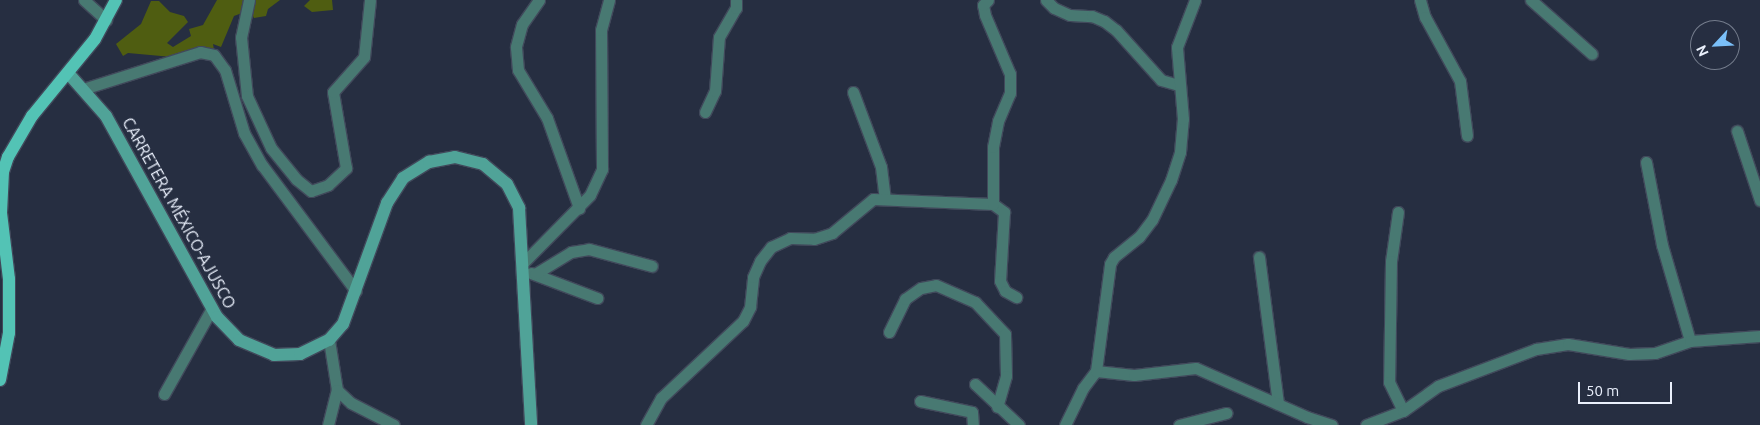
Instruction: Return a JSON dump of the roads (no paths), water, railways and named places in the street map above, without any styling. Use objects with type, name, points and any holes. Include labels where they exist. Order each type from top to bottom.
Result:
[{"type":"main road","points":[[0,380],[9,333],[4,281],[1,213],[3,172],[18,137],[95,40],[116,0]]},
{"type":"main road","name":"CARRETERA MÉXICO-AJUSCO","points":[[68,72],[111,124],[212,308],[239,340],[274,355],[300,354],[329,340],[343,324],[387,203],[403,178],[429,162],[456,157],[483,164],[507,184],[520,208],[527,269],[531,425]]},
{"type":"street","points":[[84,0],[106,20]]},
{"type":"street","points":[[249,0],[241,38],[247,96],[271,148],[296,178],[311,191],[328,185],[346,168],[333,92],[364,57],[370,0]]},
{"type":"street","points":[[539,0],[522,24],[516,46],[518,70],[547,118],[579,208]]},
{"type":"street","points":[[527,269],[590,195],[602,169],[601,30],[609,0]]},
{"type":"street","points":[[706,112],[715,91],[719,37],[736,8],[736,0]]},
{"type":"street","points":[[988,0],[983,5],[985,15],[1010,74],[1010,93],[998,121],[993,147],[993,204]]},
{"type":"street","points":[[1046,0],[1054,8],[1070,15],[1092,16],[1104,21],[1116,30],[1161,80],[1179,85]]},
{"type":"street","points":[[1065,425],[1083,388],[1096,372],[1110,264],[1114,257],[1139,237],[1152,220],[1171,180],[1180,152],[1183,119],[1177,47],[1195,0]]},
{"type":"street","points":[[1420,0],[1425,17],[1460,81],[1467,136]]},
{"type":"street","points":[[1531,0],[1592,54]]},
{"type":"street","points":[[83,89],[200,52],[214,54],[225,70],[244,133],[262,165],[356,291]]},
{"type":"street","points":[[853,92],[881,167],[885,198]]},
{"type":"street","points":[[1737,131],[1760,200]]},
{"type":"street","points":[[1646,162],[1662,245],[1690,340]]},
{"type":"street","points":[[646,425],[661,398],[743,321],[750,307],[753,276],[770,247],[790,238],[814,239],[832,233],[846,224],[865,203],[885,198],[993,204],[1004,212],[1000,281],[1005,291],[1016,297]]},
{"type":"street","points":[[1398,212],[1391,261],[1389,382],[1403,410]]},
{"type":"street","points":[[527,269],[571,252],[589,249],[652,266]]},
{"type":"street","points":[[1259,257],[1278,404]]},
{"type":"street","points":[[527,269],[597,298]]},
{"type":"street","points":[[889,332],[905,299],[921,288],[936,285],[975,302],[1005,334],[1006,376],[997,407]]},
{"type":"street","points":[[164,394],[212,308]]},
{"type":"street","points":[[1366,425],[1403,410],[1438,386],[1536,349],[1568,344],[1638,354],[1655,353],[1690,340],[1760,336]]},
{"type":"street","points":[[328,425],[337,390],[329,340]]},
{"type":"street","points":[[1096,372],[1134,375],[1196,368],[1278,404],[1332,425]]},
{"type":"street","points":[[976,384],[997,407],[1019,425]]},
{"type":"street","points":[[337,390],[351,403],[394,425]]},
{"type":"street","points":[[920,401],[972,412],[973,425]]},
{"type":"street","points":[[1179,425],[1226,413]]}]
